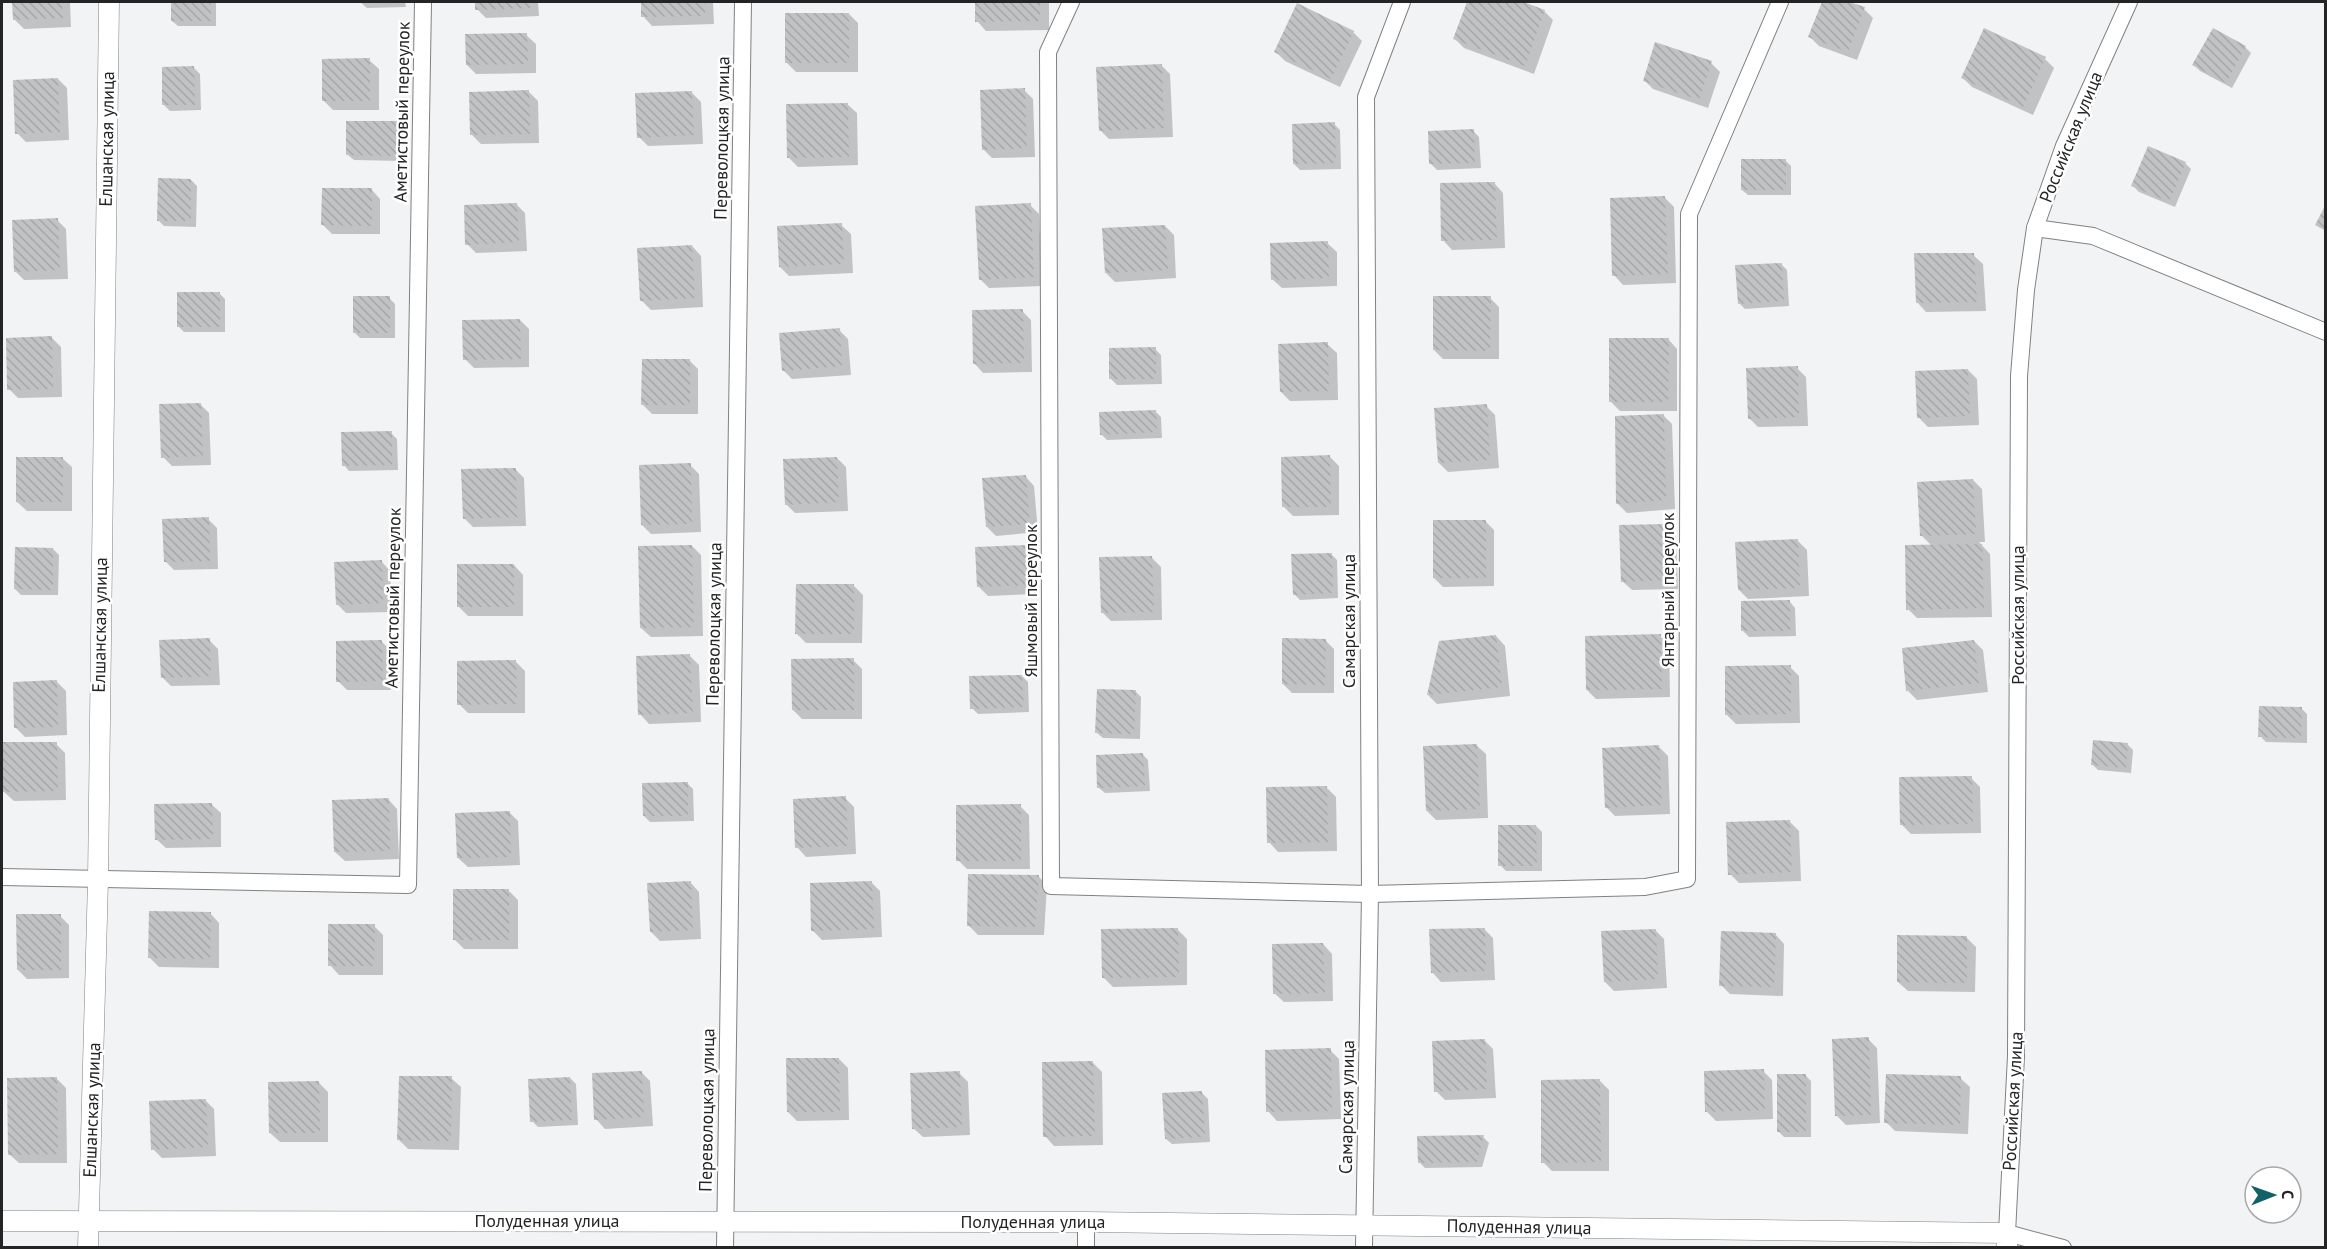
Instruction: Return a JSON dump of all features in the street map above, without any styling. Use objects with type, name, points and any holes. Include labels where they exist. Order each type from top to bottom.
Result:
[{"type":"street","name":"Елшанская улица","points":[[88,1248],[98,880],[109,2]]},
{"type":"street","name":"Аметистовый переулок","points":[[98,880],[408,885],[423,2]]},
{"type":"street","name":"Переволоцкая улица","points":[[725,1248],[743,2]]},
{"type":"street","name":"Яшмовый переулок","points":[[1071,2],[1048,52],[1051,886],[1370,894]]},
{"type":"street","name":"Самарская улица","points":[[1364,1248],[1370,894],[1366,97],[1402,2]]},
{"type":"street","name":"Янтарный переулок","points":[[1370,894],[1646,887],[1687,879],[1689,214],[1780,2]]},
{"type":"street","name":"Российская улица","points":[[2007,1240],[2016,1056],[2019,376],[2026,290],[2036,228],[2064,146],[2129,2]]},
{"type":"street","points":[[2036,228],[2093,236],[2325,332]]},
{"type":"street","points":[[2,877],[98,880]]},
{"type":"street","name":"Полуденная улица","points":[[2,1221],[1086,1222],[2007,1240],[2063,1248]]},
{"type":"street","points":[[1086,1222],[1086,1248]]},
{"type":"building","points":[[12,2],[62,2],[63,18],[13,20]]},
{"type":"building","points":[[171,2],[211,2],[211,21],[171,21]]},
{"type":"building","points":[[475,2],[530,2],[530,8],[475,10]]},
{"type":"building","points":[[641,2],[705,2],[705,16],[641,17]]},
{"type":"building","points":[[975,2],[1040,2],[1040,21],[975,22]]},
{"type":"building","points":[[1467,2],[1523,2],[1545,10],[1525,66],[1453,39]]},
{"type":"building","points":[[1822,2],[1849,2],[1865,7],[1848,52],[1808,37]]},
{"type":"building","points":[[1297,3],[1354,31],[1331,79],[1274,52]]},
{"type":"building","points":[[785,13],[849,13],[849,63],[785,63]]},
{"type":"building","points":[[1984,28],[2046,57],[2023,107],[1961,78]]},
{"type":"building","points":[[2213,28],[2246,46],[2226,83],[2192,65]]},
{"type":"building","points":[[527,33],[528,64],[466,65],[465,34]]},
{"type":"building","points":[[1655,42],[1712,61],[1699,100],[1643,81]]},
{"type":"building","points":[[370,58],[370,101],[322,101],[322,59]]},
{"type":"building","points":[[1162,64],[1164,128],[1099,131],[1096,67]]},
{"type":"building","points":[[194,66],[195,105],[162,105],[162,67]]},
{"type":"building","points":[[58,78],[60,132],[15,134],[13,80]]},
{"type":"building","points":[[1025,88],[1027,148],[982,150],[980,90]]},
{"type":"building","points":[[529,90],[530,134],[470,135],[469,92]]},
{"type":"building","points":[[692,91],[694,135],[637,138],[635,93]]},
{"type":"building","points":[[848,103],[849,157],[787,158],[786,104]]},
{"type":"building","points":[[346,121],[397,121],[396,156],[346,155]]},
{"type":"building","points":[[1335,122],[1336,163],[1293,164],[1292,124]]},
{"type":"building","points":[[1474,129],[1475,163],[1429,164],[1428,131]]},
{"type":"building","points":[[2148,146],[2186,162],[2169,202],[2131,186]]},
{"type":"building","points":[[1741,159],[1786,159],[1786,190],[1741,190]]},
{"type":"building","points":[[158,178],[191,179],[191,221],[157,221]]},
{"type":"building","points":[[1495,182],[1497,240],[1441,241],[1440,183]]},
{"type":"building","points":[[322,188],[372,188],[372,226],[321,225]]},
{"type":"building","points":[[1665,196],[1668,274],[1612,276],[1610,198]]},
{"type":"building","points":[[517,203],[519,242],[465,245],[464,205]]},
{"type":"building","points":[[1031,203],[1034,277],[979,280],[975,206]]},
{"type":"building","points":[[2326,204],[2326,231],[2315,225]]},
{"type":"building","points":[[58,218],[60,270],[14,272],[12,220]]},
{"type":"building","points":[[842,223],[844,264],[779,267],[777,226]]},
{"type":"building","points":[[1165,225],[1168,270],[1105,273],[1102,228]]},
{"type":"building","points":[[1328,241],[1329,278],[1271,280],[1270,243]]},
{"type":"building","points":[[692,245],[695,298],[640,301],[637,248]]},
{"type":"building","points":[[1914,253],[1974,253],[1977,302],[1916,303]]},
{"type":"building","points":[[1782,263],[1784,301],[1738,304],[1735,265]]},
{"type":"building","points":[[177,292],[220,292],[220,327],[177,327]]},
{"type":"building","points":[[353,296],[390,296],[390,333],[353,333]]},
{"type":"building","points":[[1433,296],[1491,296],[1490,351],[1433,350]]},
{"type":"building","points":[[1023,309],[1024,363],[973,364],[972,310]]},
{"type":"building","points":[[520,319],[521,359],[463,360],[462,320]]},
{"type":"building","points":[[840,328],[842,366],[782,371],[779,333]]},
{"type":"building","points":[[52,336],[53,389],[7,390],[6,338]]},
{"type":"building","points":[[1609,338],[1669,338],[1668,402],[1609,402]]},
{"type":"building","points":[[1328,342],[1329,391],[1280,392],[1278,344]]},
{"type":"building","points":[[1156,347],[1156,379],[1109,379],[1109,348]]},
{"type":"building","points":[[642,359],[690,359],[690,405],[641,405]]},
{"type":"building","points":[[1798,366],[1799,417],[1748,419],[1746,368]]},
{"type":"building","points":[[1968,369],[1970,416],[1917,418],[1915,371]]},
{"type":"building","points":[[201,403],[203,456],[161,458],[159,404]]},
{"type":"building","points":[[1487,404],[1490,460],[1438,463],[1434,408]]},
{"type":"building","points":[[1156,410],[1157,432],[1100,435],[1099,412]]},
{"type":"building","points":[[1664,414],[1666,500],[1616,504],[1615,416]]},
{"type":"building","points":[[392,431],[392,465],[342,466],[341,432]]},
{"type":"building","points":[[1330,455],[1331,507],[1282,507],[1281,457]]},
{"type":"building","points":[[16,457],[63,457],[63,502],[16,502]]},
{"type":"building","points":[[837,457],[839,502],[785,505],[783,459]]},
{"type":"building","points":[[691,463],[692,524],[641,525],[639,465]]},
{"type":"building","points":[[516,468],[517,517],[463,519],[461,469]]},
{"type":"building","points":[[1026,475],[1030,524],[986,527],[982,478]]},
{"type":"building","points":[[1973,479],[1976,534],[1920,536],[1917,482]]},
{"type":"building","points":[[209,517],[210,561],[164,562],[162,519]]},
{"type":"building","points":[[1433,520],[1486,520],[1486,578],[1433,578]]},
{"type":"building","points":[[1668,524],[1670,580],[1621,582],[1619,525]]},
{"type":"building","points":[[1798,539],[1800,588],[1738,590],[1735,542]]},
{"type":"building","points":[[1982,544],[1984,608],[1906,610],[1905,545]]},
{"type":"building","points":[[692,545],[694,627],[640,628],[638,546]]},
{"type":"building","points":[[1027,545],[1029,585],[977,587],[975,547]]},
{"type":"building","points":[[15,547],[53,548],[53,590],[14,589]]},
{"type":"building","points":[[1332,553],[1333,593],[1293,595],[1291,554]]},
{"type":"building","points":[[1152,556],[1154,612],[1101,613],[1099,557]]},
{"type":"building","points":[[382,560],[383,603],[336,605],[334,562]]},
{"type":"building","points":[[457,564],[514,564],[514,607],[457,607]]},
{"type":"building","points":[[796,584],[854,584],[854,634],[795,634]]},
{"type":"building","points":[[1790,600],[1790,631],[1741,631],[1741,601]]},
{"type":"building","points":[[1661,634],[1662,689],[1586,690],[1585,636]]},
{"type":"building","points":[[1496,635],[1502,687],[1427,695],[1439,641]]},
{"type":"building","points":[[210,638],[211,676],[161,678],[159,640]]},
{"type":"building","points":[[1282,638],[1326,639],[1325,685],[1282,684]]},
{"type":"building","points":[[382,640],[383,681],[336,682],[336,641]]},
{"type":"building","points":[[1974,640],[1979,683],[1906,691],[1902,648]]},
{"type":"building","points":[[690,654],[693,713],[638,715],[636,656]]},
{"type":"building","points":[[854,658],[854,710],[792,710],[791,659]]},
{"type":"building","points":[[516,660],[517,704],[457,705],[457,661]]},
{"type":"building","points":[[1791,665],[1791,714],[1725,715],[1725,666]]},
{"type":"building","points":[[1022,675],[1024,707],[970,709],[969,676]]},
{"type":"building","points":[[57,680],[58,727],[14,728],[13,682]]},
{"type":"building","points":[[1097,689],[1136,690],[1134,734],[1095,733]]},
{"type":"building","points":[[2259,706],[2302,707],[2301,738],[2258,737]]},
{"type":"building","points":[[2093,740],[2128,743],[2126,768],[2091,765]]},
{"type":"building","points":[[2,742],[57,742],[58,791],[3,792]]},
{"type":"building","points":[[1477,744],[1480,809],[1426,811],[1423,746]]},
{"type":"building","points":[[1659,745],[1662,805],[1605,808],[1602,748]]},
{"type":"building","points":[[1143,753],[1145,786],[1097,788],[1096,755]]},
{"type":"building","points":[[1972,776],[1973,824],[1900,825],[1899,777]]},
{"type":"building","points":[[688,782],[688,816],[643,816],[642,783]]},
{"type":"building","points":[[1327,786],[1328,842],[1267,843],[1266,787]]},
{"type":"building","points":[[846,796],[848,846],[795,848],[793,799]]},
{"type":"building","points":[[389,798],[390,851],[334,852],[332,800]]},
{"type":"building","points":[[212,803],[213,839],[155,840],[154,804]]},
{"type":"building","points":[[1021,804],[1021,861],[956,861],[956,805]]},
{"type":"building","points":[[510,811],[511,857],[457,858],[455,813]]},
{"type":"building","points":[[1790,820],[1792,872],[1728,875],[1726,822]]},
{"type":"building","points":[[1498,825],[1536,825],[1537,866],[1498,866]]},
{"type":"building","points":[[968,874],[1039,875],[1035,927],[967,926]]},
{"type":"building","points":[[691,881],[693,930],[650,932],[647,883]]},
{"type":"building","points":[[872,881],[874,929],[811,931],[810,883]]},
{"type":"building","points":[[453,889],[509,889],[509,940],[453,940]]},
{"type":"building","points":[[149,911],[211,912],[210,959],[148,958]]},
{"type":"building","points":[[16,914],[61,914],[61,970],[17,970]]},
{"type":"building","points":[[328,924],[375,924],[374,966],[328,966]]},
{"type":"building","points":[[1178,928],[1179,977],[1102,978],[1101,929]]},
{"type":"building","points":[[1485,928],[1486,971],[1431,973],[1429,929]]},
{"type":"building","points":[[1656,929],[1658,979],[1604,982],[1601,931]]},
{"type":"building","points":[[1721,931],[1776,933],[1774,987],[1719,986]]},
{"type":"building","points":[[1897,935],[1967,936],[1967,983],[1897,982]]},
{"type":"building","points":[[1323,943],[1325,993],[1273,994],[1272,944]]},
{"type":"building","points":[[1869,1037],[1871,1115],[1835,1116],[1832,1039]]},
{"type":"building","points":[[1485,1039],[1487,1089],[1434,1092],[1432,1041]]},
{"type":"building","points":[[1331,1048],[1332,1111],[1266,1112],[1265,1050]]},
{"type":"building","points":[[786,1058],[839,1058],[840,1112],[787,1112]]},
{"type":"building","points":[[1093,1061],[1095,1136],[1043,1137],[1042,1062]]},
{"type":"building","points":[[1764,1069],[1765,1110],[1705,1112],[1704,1071]]},
{"type":"building","points":[[642,1071],[644,1117],[594,1120],[592,1073]]},
{"type":"building","points":[[960,1071],[962,1127],[912,1129],[910,1073]]},
{"type":"building","points":[[1777,1074],[1806,1074],[1806,1132],[1777,1132]]},
{"type":"building","points":[[1886,1074],[1961,1076],[1960,1125],[1884,1123]]},
{"type":"building","points":[[399,1076],[452,1076],[451,1141],[397,1140]]},
{"type":"building","points":[[57,1077],[58,1154],[8,1155],[7,1078]]},
{"type":"building","points":[[570,1077],[572,1120],[530,1122],[528,1079]]},
{"type":"building","points":[[1600,1079],[1601,1162],[1541,1163],[1541,1080]]},
{"type":"building","points":[[319,1081],[320,1133],[269,1133],[268,1082]]},
{"type":"building","points":[[1202,1091],[1205,1137],[1165,1139],[1162,1093]]},
{"type":"building","points":[[206,1099],[208,1147],[151,1150],[149,1101]]},
{"type":"building","points":[[1484,1135],[1477,1162],[1418,1163],[1417,1136]]}]
